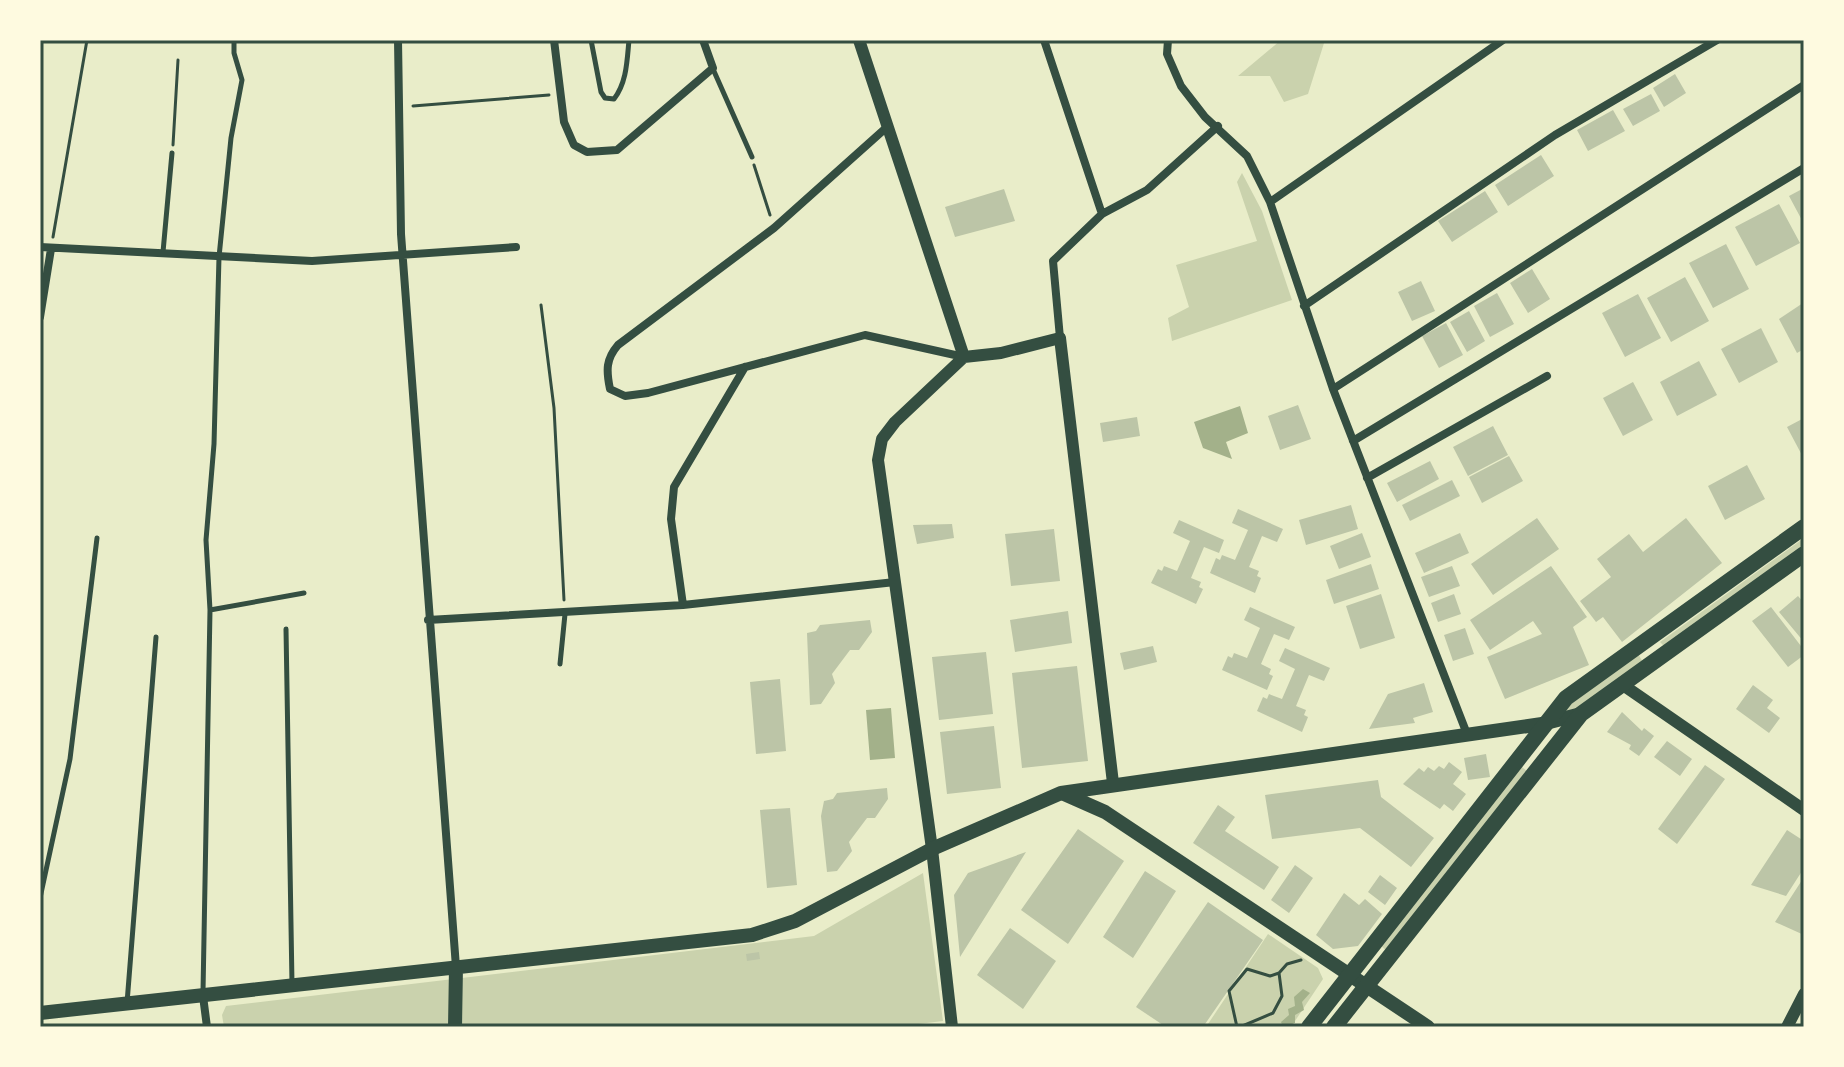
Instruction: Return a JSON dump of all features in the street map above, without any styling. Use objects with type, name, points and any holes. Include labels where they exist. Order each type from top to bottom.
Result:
[{"type":"main road","points":[[1309,1027],[1542,724],[1574,691],[1804,527]]},
{"type":"main road","points":[[1334,1027],[1581,714],[1804,554]]},
{"type":"main road","points":[[40,1013],[752,935],[795,921],[932,849],[1061,793],[1113,783],[1542,724],[1581,714]]},
{"type":"main road","points":[[1061,793],[1105,812],[1428,1027]]},
{"type":"main road","points":[[455,1027],[456,967]]},
{"type":"street","points":[[398,40],[403,254],[456,967]]},
{"type":"street","points":[[554,40],[564,122],[574,145],[601,153],[617,150],[713,68],[703,40]]},
{"type":"street","points":[[859,40],[964,357]]},
{"type":"street","points":[[1044,40],[1102,214]]},
{"type":"street","points":[[1168,40],[1167,54],[1181,86],[1205,117],[1247,156],[1270,202],[1333,389],[1467,734]]},
{"type":"street","points":[[1270,202],[1503,40]]},
{"type":"street","points":[[1304,306],[1555,135],[1717,40]]},
{"type":"street","points":[[1333,389],[1804,85]]},
{"type":"street","points":[[1113,783],[1053,261],[1065,245],[1102,214],[1147,190],[1218,126]]},
{"type":"street","points":[[887,127],[774,228],[618,345],[609,355],[606,373],[610,389],[625,396],[865,335],[964,357],[1001,353],[1060,338]]},
{"type":"street","points":[[1353,441],[1804,168]]},
{"type":"street","points":[[40,247],[312,261],[516,247]]},
{"type":"street","points":[[40,317],[51,249]]},
{"type":"street","points":[[952,1027],[932,849],[878,460],[882,439],[964,357]]},
{"type":"street","points":[[683,605],[671,519],[674,487],[745,366]]},
{"type":"street","points":[[1367,478],[1547,376]]},
{"type":"street","points":[[428,620],[683,605],[895,582]]},
{"type":"street","points":[[1623,685],[1804,810]]},
{"type":"street","points":[[1787,1027],[1804,994]]},
{"type":"street","points":[[203,996],[207,1027]]},
{"type":"lane","points":[[203,996],[210,610],[206,540],[214,444],[219,257],[231,138],[242,80],[234,53],[234,40]]},
{"type":"lane","points":[[591,40],[601,92],[605,98],[614,99],[627,68],[629,40]]},
{"type":"lane","points":[[713,68],[752,157]]},
{"type":"lane","points":[[163,252],[172,153]]},
{"type":"lane","points":[[40,898],[69,770],[97,538]]},
{"type":"lane","points":[[210,610],[304,593]]},
{"type":"lane","points":[[560,664],[565,614]]},
{"type":"lane","points":[[286,629],[292,985]]},
{"type":"lane","points":[[127,1005],[156,637]]},
{"type":"path","points":[[51,249],[87,40]]},
{"type":"path","points":[[172,153],[178,60]]},
{"type":"path","points":[[401,107],[560,94]]},
{"type":"path","points":[[752,157],[774,228]]},
{"type":"path","points":[[541,305],[554,408],[565,614]]},
{"type":"path","points":[[1279,973],[1282,996],[1273,1013],[1238,1027],[1229,991],[1242,973],[1247,969],[1270,976],[1308,955]]},
{"type":"shaded area","points":[[1281,40],[1325,40],[1308,94],[1284,102],[1270,76],[1238,76]]},
{"type":"shaded area","points":[[1242,173],[1262,211],[1292,300],[1172,341],[1168,318],[1189,307],[1176,265],[1257,241],[1237,182]]},
{"type":"shaded area","points":[[1240,406],[1248,433],[1226,442],[1232,459],[1203,448],[1194,422]]},
{"type":"shaded area","points":[[1804,538],[1804,544],[1664,646],[1660,642]]},
{"type":"shaded area","points":[[1637,652],[1644,664],[1580,709],[1557,715]]},
{"type":"shaded area","points":[[891,708],[895,758],[870,760],[866,710]]},
{"type":"shaded area","points":[[1518,764],[1527,771],[1388,952],[1380,945]]},
{"type":"shaded area","points":[[923,873],[943,1021],[894,1027],[224,1027],[222,1015],[226,1006],[814,936]]},
{"type":"shaded area","points":[[1268,934],[1318,968],[1323,979],[1291,1027],[1206,1027]]},
{"type":"shaded area","points":[[1303,989],[1310,993],[1302,1002],[1304,1010],[1295,1015],[1295,1023],[1283,1027],[1281,1022],[1289,1015],[1288,1009],[1295,1006],[1294,997]]},
{"type":"building","points":[[1675,74],[1686,93],[1664,107],[1653,88]]},
{"type":"building","points":[[1651,94],[1660,111],[1633,126],[1623,109]]},
{"type":"building","points":[[1613,110],[1625,131],[1588,151],[1577,130]]},
{"type":"building","points":[[1541,155],[1554,176],[1508,206],[1495,185]]},
{"type":"building","points":[[1804,188],[1804,224],[1789,196]]},
{"type":"building","points":[[1004,189],[1015,221],[955,237],[945,207]]},
{"type":"building","points":[[1485,191],[1498,212],[1452,242],[1438,221]]},
{"type":"building","points":[[1779,204],[1800,243],[1756,266],[1735,227]]},
{"type":"building","points":[[1726,244],[1749,289],[1713,308],[1689,263]]},
{"type":"building","points":[[1532,269],[1550,299],[1528,313],[1510,283]]},
{"type":"building","points":[[1685,277],[1709,321],[1671,342],[1647,298]]},
{"type":"building","points":[[1421,281],[1435,311],[1412,321],[1398,292]]},
{"type":"building","points":[[1497,293],[1514,324],[1490,337],[1474,306]]},
{"type":"building","points":[[1638,294],[1661,338],[1625,357],[1602,313]]},
{"type":"building","points":[[1803,303],[1804,349],[1797,353],[1779,319]]},
{"type":"building","points":[[1469,311],[1485,341],[1467,352],[1450,322]]},
{"type":"building","points":[[1446,323],[1463,355],[1439,368],[1422,336]]},
{"type":"building","points":[[1761,328],[1778,362],[1739,383],[1721,349]]},
{"type":"building","points":[[1699,361],[1717,395],[1677,416],[1660,382]]},
{"type":"building","points":[[1633,382],[1653,420],[1623,436],[1603,398]]},
{"type":"building","points":[[1298,405],[1311,439],[1280,450],[1268,416]]},
{"type":"building","points":[[1137,417],[1140,436],[1103,442],[1100,423]]},
{"type":"building","points":[[1804,418],[1804,459],[1787,427]]},
{"type":"building","points":[[1493,426],[1508,455],[1468,476],[1453,447]]},
{"type":"building","points":[[1509,456],[1523,481],[1482,503],[1469,477]]},
{"type":"building","points":[[1430,461],[1439,479],[1397,502],[1387,483]]},
{"type":"building","points":[[1747,465],[1765,499],[1725,520],[1708,486]]},
{"type":"building","points":[[1452,480],[1460,496],[1410,521],[1402,505]]},
{"type":"building","points":[[1351,505],[1358,529],[1306,545],[1299,520]]},
{"type":"building","points":[[1238,509],[1283,529],[1277,542],[1262,536],[1249,567],[1259,571],[1257,576],[1261,578],[1255,593],[1210,573],[1216,558],[1220,560],[1222,555],[1235,560],[1248,530],[1232,523]]},
{"type":"building","points":[[1537,518],[1559,549],[1493,595],[1471,564]]},
{"type":"building","points":[[1686,518],[1722,563],[1622,642],[1603,617],[1596,622],[1580,601],[1611,577],[1597,559],[1629,534],[1643,552]]},
{"type":"building","points":[[1179,520],[1224,540],[1219,553],[1204,547],[1191,578],[1201,582],[1199,587],[1203,589],[1196,604],[1151,583],[1158,569],[1162,571],[1164,566],[1177,571],[1190,541],[1173,533]]},
{"type":"building","points":[[952,524],[954,538],[917,544],[913,525]]},
{"type":"building","points":[[1054,529],[1060,581],[1011,586],[1005,534]]},
{"type":"building","points":[[1362,533],[1371,557],[1339,569],[1330,546]]},
{"type":"building","points":[[1460,533],[1469,553],[1424,573],[1415,553]]},
{"type":"building","points":[[1371,564],[1379,589],[1334,604],[1326,580]]},
{"type":"building","points":[[1452,566],[1460,586],[1429,597],[1421,577]]},
{"type":"building","points":[[1551,566],[1587,617],[1573,627],[1589,665],[1505,699],[1487,657],[1542,634],[1533,621],[1490,650],[1470,620]]},
{"type":"building","points":[[1381,594],[1395,638],[1360,649],[1346,606]]},
{"type":"building","points":[[1454,594],[1461,614],[1438,622],[1431,603]]},
{"type":"building","points":[[1798,596],[1804,603],[1804,642],[1779,612]]},
{"type":"building","points":[[1250,607],[1295,627],[1289,640],[1274,634],[1261,664],[1271,669],[1269,674],[1273,676],[1267,690],[1222,670],[1228,656],[1232,658],[1234,653],[1247,658],[1260,628],[1244,620]]},
{"type":"building","points":[[1771,607],[1804,650],[1804,655],[1788,667],[1752,621]]},
{"type":"building","points":[[1068,611],[1072,643],[1015,652],[1010,620]]},
{"type":"building","points":[[870,620],[872,632],[859,650],[850,650],[832,674],[835,683],[821,704],[810,705],[807,633],[816,631],[820,625]]},
{"type":"building","points":[[1465,628],[1474,654],[1453,661],[1444,635]]},
{"type":"building","points":[[1153,646],[1157,662],[1124,670],[1120,653]]},
{"type":"building","points":[[1285,648],[1330,668],[1324,681],[1309,675],[1296,706],[1306,710],[1304,715],[1308,717],[1302,732],[1257,711],[1263,697],[1267,699],[1269,694],[1282,699],[1295,669],[1279,661]]},
{"type":"building","points":[[986,652],[993,714],[939,720],[932,657]]},
{"type":"building","points":[[1077,666],[1088,761],[1022,768],[1012,673]]},
{"type":"building","points":[[780,679],[786,751],[756,754],[750,682]]},
{"type":"building","points":[[1424,683],[1433,712],[1413,718],[1415,723],[1369,729],[1388,694]]},
{"type":"building","points":[[1753,685],[1773,700],[1767,708],[1780,718],[1769,733],[1736,709]]},
{"type":"building","points":[[1622,712],[1642,731],[1644,728],[1654,736],[1639,756],[1629,749],[1631,745],[1607,732]]},
{"type":"building","points":[[994,726],[1001,788],[947,794],[940,732]]},
{"type":"building","points":[[1667,741],[1692,759],[1680,776],[1654,757]]},
{"type":"building","points":[[1486,754],[1490,777],[1468,780],[1464,758]]},
{"type":"building","points":[[1449,762],[1462,772],[1453,784],[1466,794],[1453,811],[1444,804],[1440,809],[1403,784],[1419,768],[1424,772],[1428,767],[1434,771],[1439,766],[1444,769]]},
{"type":"building","points":[[1705,765],[1725,779],[1677,844],[1658,829]]},
{"type":"building","points":[[1378,780],[1381,797],[1434,838],[1411,867],[1360,828],[1272,839],[1265,795]]},
{"type":"building","points":[[887,788],[888,799],[875,818],[867,818],[849,842],[852,851],[837,871],[827,872],[821,816],[824,801],[833,799],[837,793]]},
{"type":"building","points":[[1218,805],[1235,817],[1225,831],[1279,867],[1264,890],[1193,843]]},
{"type":"building","points":[[790,808],[797,885],[767,888],[760,810]]},
{"type":"building","points":[[1078,829],[1124,861],[1068,944],[1021,910]]},
{"type":"building","points":[[1787,830],[1804,841],[1804,868],[1786,896],[1751,885]]},
{"type":"building","points":[[1026,852],[960,957],[954,895],[968,873]]},
{"type":"building","points":[[1295,865],[1313,878],[1289,913],[1271,900]]},
{"type":"building","points":[[1145,871],[1176,891],[1133,958],[1103,937]]},
{"type":"building","points":[[1380,875],[1397,888],[1385,905],[1368,892]]},
{"type":"building","points":[[1804,877],[1804,935],[1775,922]]},
{"type":"building","points":[[1344,893],[1359,905],[1365,899],[1382,914],[1358,946],[1333,949],[1316,935]]},
{"type":"building","points":[[1208,902],[1263,940],[1203,1027],[1166,1027],[1136,1007]]},
{"type":"building","points":[[1010,928],[1056,961],[1023,1009],[977,975]]},
{"type":"building","points":[[759,952],[760,959],[747,961],[746,954]]}]
